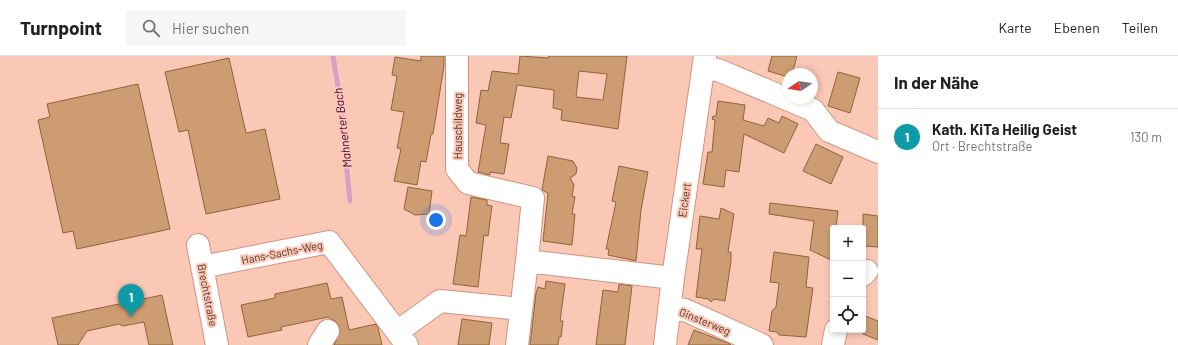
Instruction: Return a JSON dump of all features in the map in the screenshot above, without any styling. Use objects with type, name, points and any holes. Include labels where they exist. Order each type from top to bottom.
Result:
[{"type":"street","name":"Hauschildweg","points":[[457,56],[457,169],[468,183],[533,198],[527,261],[516,345]]},
{"type":"street","points":[[704,62],[718,70],[813,110],[828,130],[878,152]]},
{"type":"street","name":"Eickert","points":[[665,345],[673,278],[704,62]]},
{"type":"street","name":"Hans-Sachs-Weg","points":[[202,267],[330,242],[402,338]]},
{"type":"street","name":"Brechtstraße","points":[[198,245],[217,345]]},
{"type":"street","points":[[527,261],[673,278]]},
{"type":"street","points":[[402,338],[440,301],[520,309]]},
{"type":"street","name":"Ginsterweg","points":[[669,308],[685,310],[762,345]]},
{"type":"street","points":[[833,345],[835,333]]},
{"type":"building","points":[[421,56],[444,56],[444,66],[433,134],[431,134],[426,162],[421,161],[417,185],[394,181],[401,149],[397,148],[404,112],[391,110],[397,76],[392,75],[395,57],[421,61]]},
{"type":"building","points":[[520,56],[548,58],[549,56],[627,56],[618,129],[561,120],[562,110],[553,108],[554,90],[517,85],[511,118],[504,117],[500,143],[509,144],[504,174],[490,172],[490,175],[478,172],[486,125],[476,123],[481,90],[488,91],[492,71],[518,74]],"holes":[[[579,71],[607,74],[603,100],[576,97]]]},
{"type":"building","points":[[772,56],[797,56],[794,68],[782,68],[782,75],[768,71]]},
{"type":"building","points":[[229,58],[246,133],[265,129],[280,199],[206,214],[188,130],[179,132],[165,72]]},
{"type":"building","points":[[838,72],[860,78],[850,113],[828,106]]},
{"type":"building","points":[[138,84],[170,229],[77,249],[73,231],[63,233],[38,120],[50,117],[47,104]]},
{"type":"building","points":[[718,101],[745,105],[743,120],[764,126],[768,118],[779,123],[782,116],[798,124],[784,153],[744,134],[739,172],[726,170],[724,187],[703,184],[708,152],[712,152],[715,120],[712,119],[713,116],[716,116]]},
{"type":"building","points":[[816,144],[843,157],[831,184],[803,171]]},
{"type":"building","points":[[548,156],[573,161],[577,168],[576,174],[570,178],[574,185],[572,196],[575,197],[572,214],[575,214],[572,245],[543,241],[548,193],[542,190]]},
{"type":"building","points":[[619,166],[648,172],[641,210],[636,261],[608,255],[609,249],[606,249],[616,202],[612,201]]},
{"type":"building","points":[[408,187],[432,191],[429,214],[415,215],[404,209]]},
{"type":"building","points":[[471,197],[487,200],[487,205],[492,206],[488,236],[484,235],[478,287],[453,284],[460,235],[466,236]]},
{"type":"building","points":[[770,203],[838,211],[836,225],[830,225],[830,260],[810,250],[814,221],[769,214]]},
{"type":"building","points":[[721,208],[734,214],[728,252],[731,252],[731,261],[725,301],[714,299],[711,302],[708,299],[696,297],[702,249],[696,249],[700,216],[719,219]]},
{"type":"building","points":[[863,214],[878,216],[878,247],[866,246],[866,225],[863,225]]},
{"type":"building","points":[[774,252],[809,257],[806,287],[813,288],[806,337],[779,335],[777,332],[769,331],[772,311],[776,307],[779,283],[770,282]]},
{"type":"building","points":[[546,281],[565,284],[560,321],[563,321],[561,337],[559,337],[558,345],[530,345],[536,293],[538,287],[545,289]]},
{"type":"building","points":[[327,283],[331,299],[342,297],[349,330],[376,324],[382,345],[334,345],[340,332],[339,326],[335,321],[328,317],[281,327],[282,330],[248,337],[241,305],[275,298],[275,294]]},
{"type":"building","points":[[619,284],[632,286],[625,345],[596,345],[603,290],[618,292]]},
{"type":"building","points":[[162,295],[173,345],[149,345],[144,322],[123,326],[119,324],[87,331],[78,345],[58,345],[52,318]]},
{"type":"building","points":[[866,316],[878,321],[878,340],[863,334],[866,333]]},
{"type":"building","points":[[462,319],[492,323],[489,345],[458,345]]},
{"type":"building","points":[[694,330],[728,343],[731,345],[688,345]]},
{"type":"waterway","name":"Mahnerter Bach","points":[[333,56],[339,93],[350,201]]},
{"type":"place","name":"Kath. KiTa Heilig Geist","points":[[131,317]]}]
